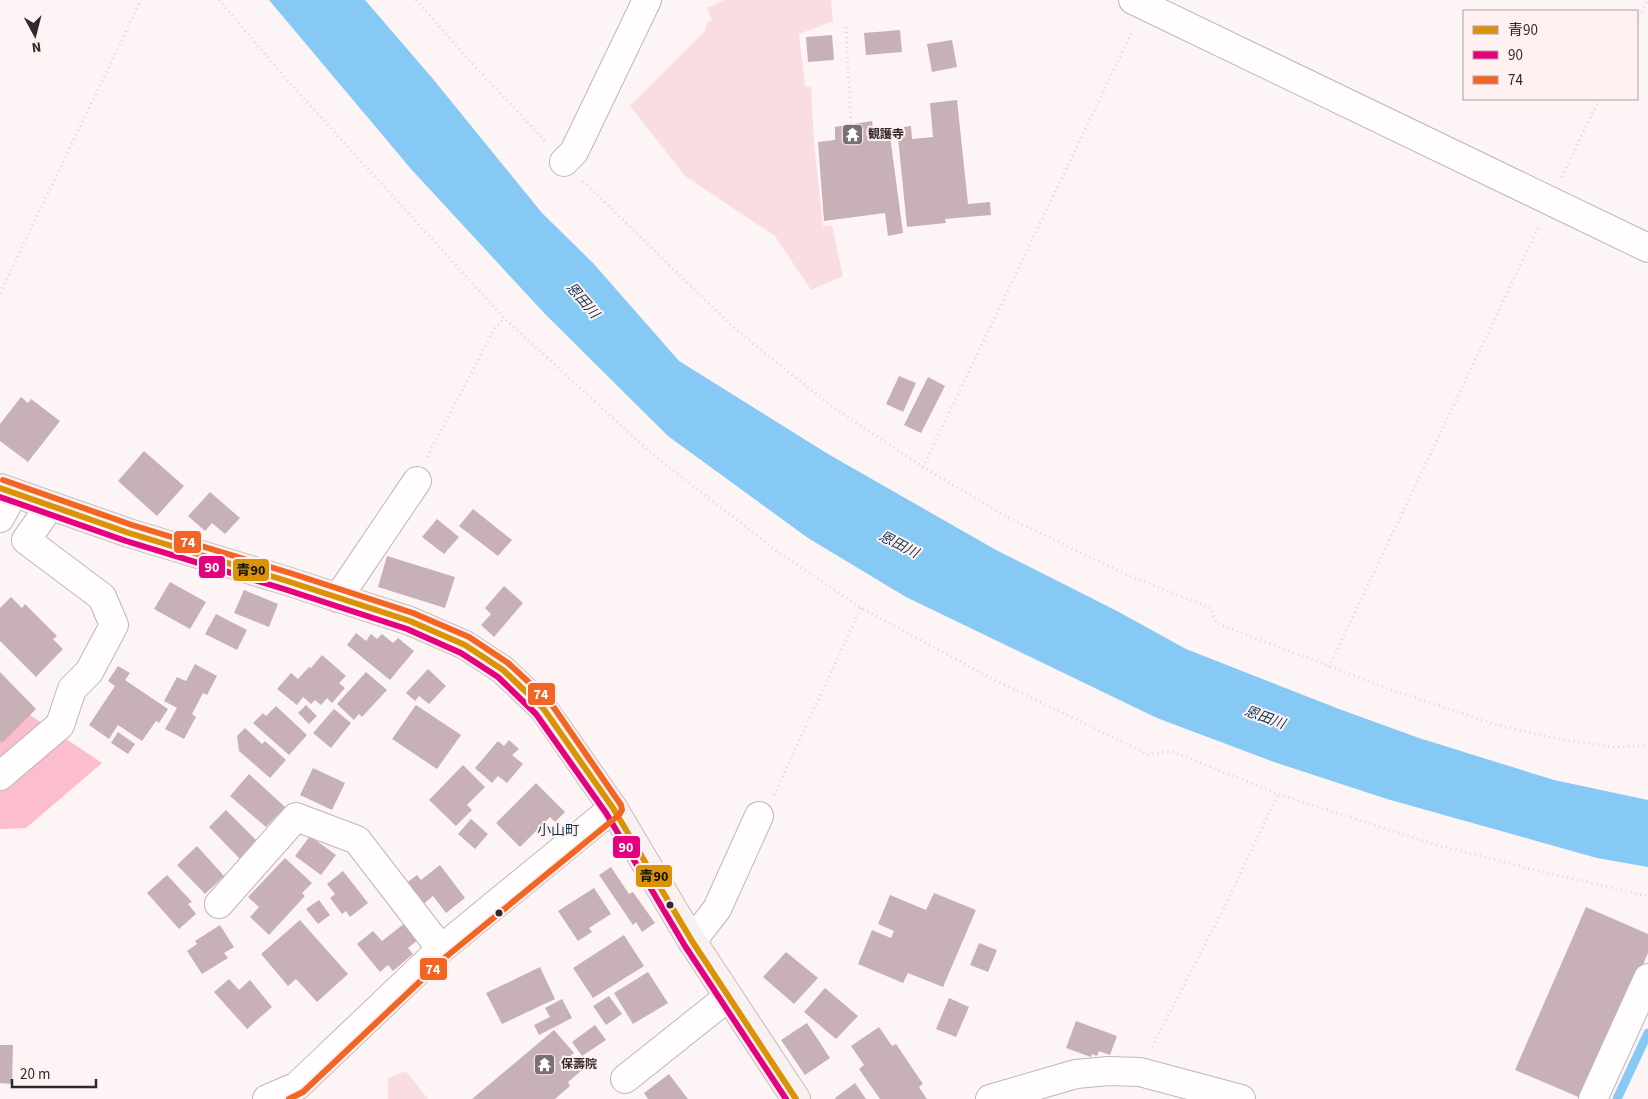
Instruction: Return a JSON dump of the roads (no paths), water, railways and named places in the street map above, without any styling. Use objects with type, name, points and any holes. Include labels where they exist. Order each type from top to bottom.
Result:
[{"type":"main road","points":[[6,491],[129,533],[420,625],[465,645],[503,670],[543,708],[613,808],[692,941],[796,1099]]},
{"type":"street","points":[[564,162],[574,152],[647,0]]},
{"type":"street","points":[[1139,3],[1648,248]]},
{"type":"street","points":[[338,598],[418,481]]},
{"type":"street","points":[[0,518],[6,491]]},
{"type":"street","points":[[0,776],[60,725],[72,689],[88,672],[114,625],[102,597],[26,540],[50,506]]},
{"type":"street","points":[[268,1099],[297,1086],[441,949],[613,808]]},
{"type":"street","points":[[692,941],[717,909],[759,816]]},
{"type":"street","points":[[218,904],[296,817],[357,840],[441,949]]},
{"type":"street","points":[[1593,1099],[1648,978]]},
{"type":"street","points":[[625,1079],[728,997]]},
{"type":"street","points":[[990,1099],[1076,1074],[1109,1071],[1140,1072],[1240,1099]]},
{"type":"water","name":"恩田川","points":[[269,0],[365,0],[433,79],[542,213],[593,263],[679,361],[828,454],[996,550],[1117,611],[1186,649],[1419,738],[1554,780],[1648,800],[1648,867],[1597,858],[1387,799],[1274,762],[1157,718],[906,597],[808,538],[668,436],[545,314],[411,169]]},
{"type":"waterway","points":[[1617,1099],[1648,1033]]},
{"type":"place","name":"観護寺","points":[[852,134]]},
{"type":"place","name":"保壽院","points":[[545,1064]]},
{"type":"district","name":"小山町","points":[[558,830]]}]
